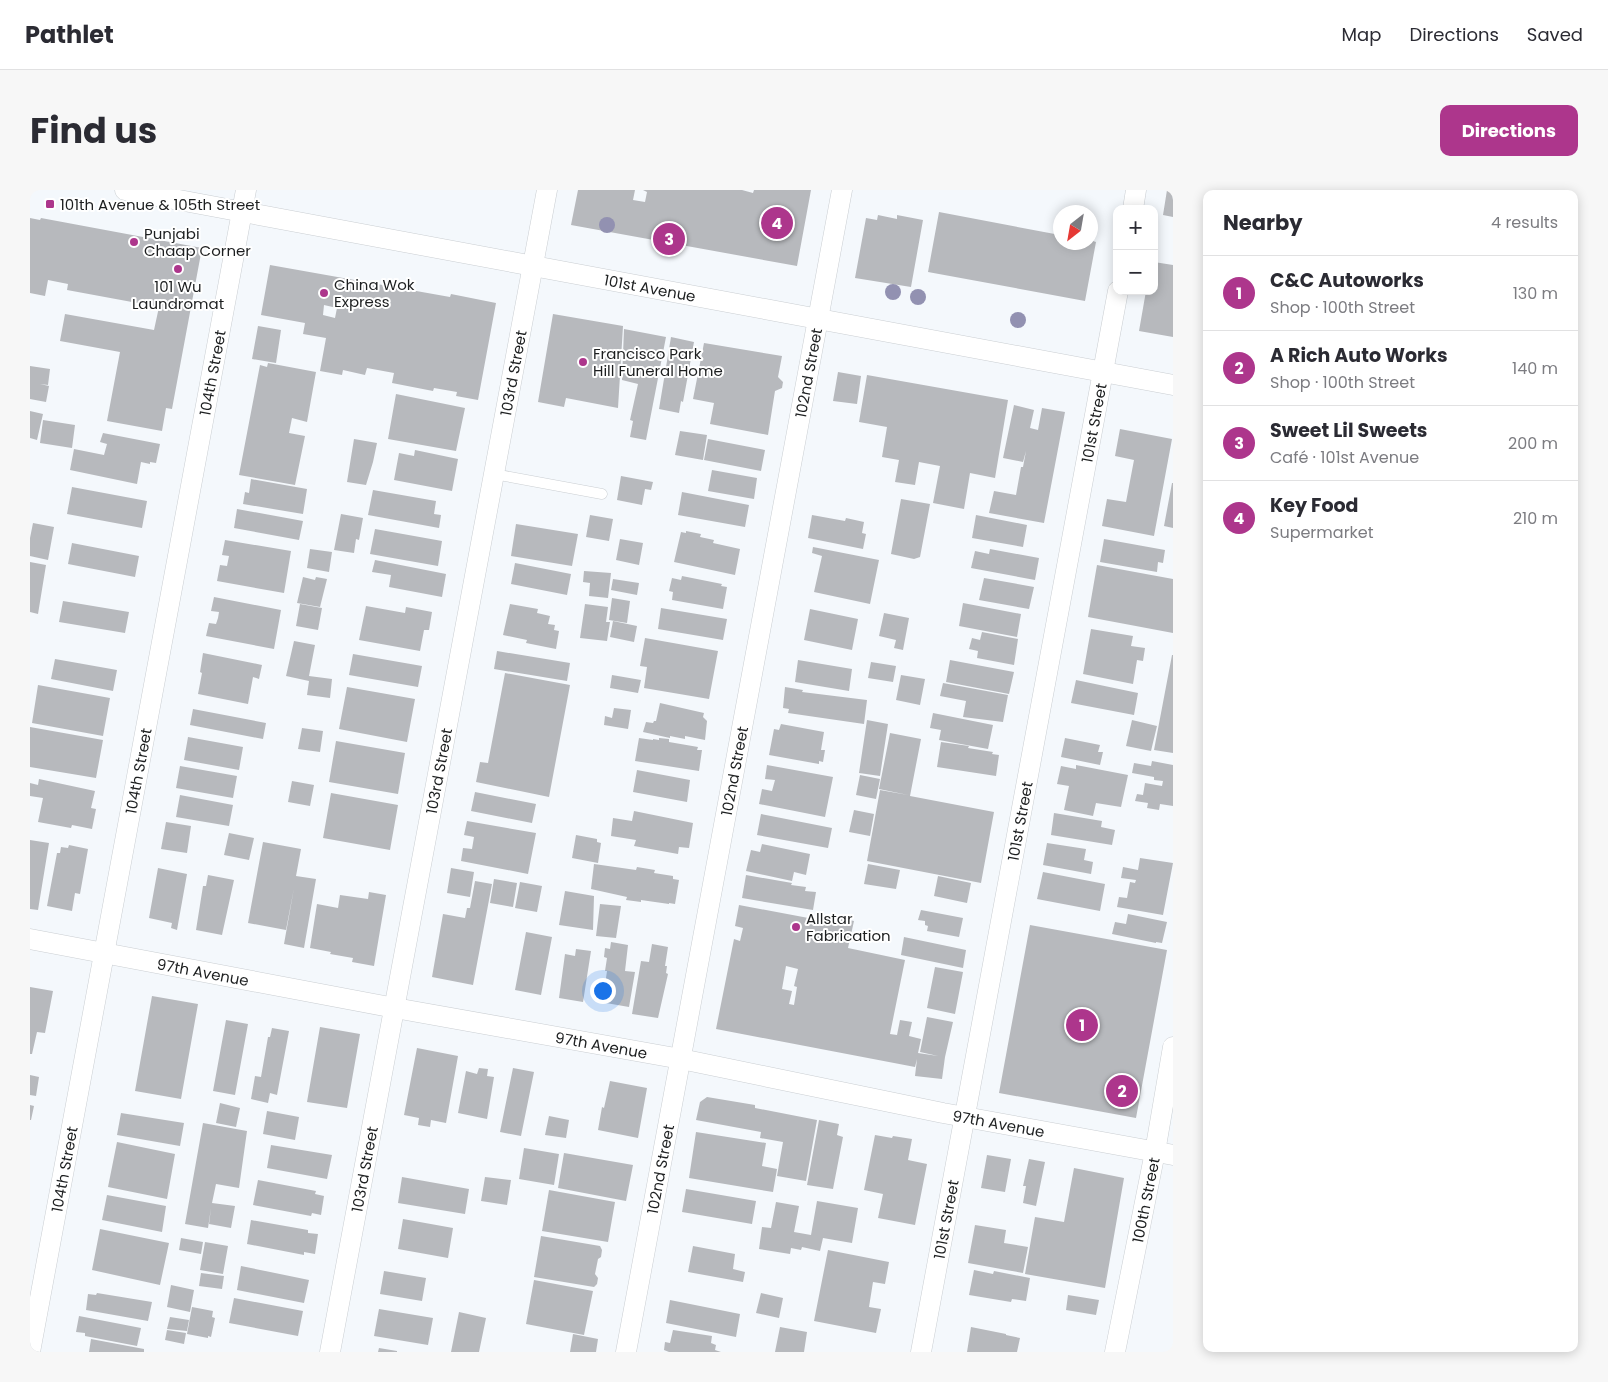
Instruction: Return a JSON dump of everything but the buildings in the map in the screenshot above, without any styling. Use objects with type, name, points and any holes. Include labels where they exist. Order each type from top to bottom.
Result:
[{"type":"street","name":"101st Avenue","points":[[125,190],[1173,385]]},
{"type":"street","name":"104th Street","points":[[30,1352],[246,190]]},
{"type":"street","name":"103rd Street","points":[[330,1352],[547,190]]},
{"type":"street","name":"102nd Street","points":[[626,1352],[842,190]]},
{"type":"street","points":[[1134,205],[1136,190]]},
{"type":"street","name":"101st Street","points":[[921,1352],[1117,295]]},
{"type":"street","name":"97th Avenue","points":[[30,939],[395,1008],[681,1059],[965,1117],[1164,1153]]},
{"type":"street","name":"100th Street","points":[[1116,1352],[1164,1153],[1173,1047]]},
{"type":"lane","points":[[494,474],[602,494]]},
{"type":"place","name":"101th Avenue & 105th Street","points":[[50,204]]},
{"type":"place","name":"Key Food","points":[[777,223]]},
{"type":"place","name":"Sweet Lil Sweets","points":[[669,239]]},
{"type":"place","name":"Punjabi Chaap Corner","points":[[134,242]]},
{"type":"place","name":"101 Wu Laundromat","points":[[178,269]]},
{"type":"place","name":"China Wok Express","points":[[324,293]]},
{"type":"place","name":"Francisco Park Hill Funeral Home","points":[[583,362]]},
{"type":"place","name":"Allstar Fabrication","points":[[796,927]]},
{"type":"place","name":"C&C Autoworks","points":[[1082,1025]]},
{"type":"place","name":"A Rich Auto Works","points":[[1122,1091]]}]
